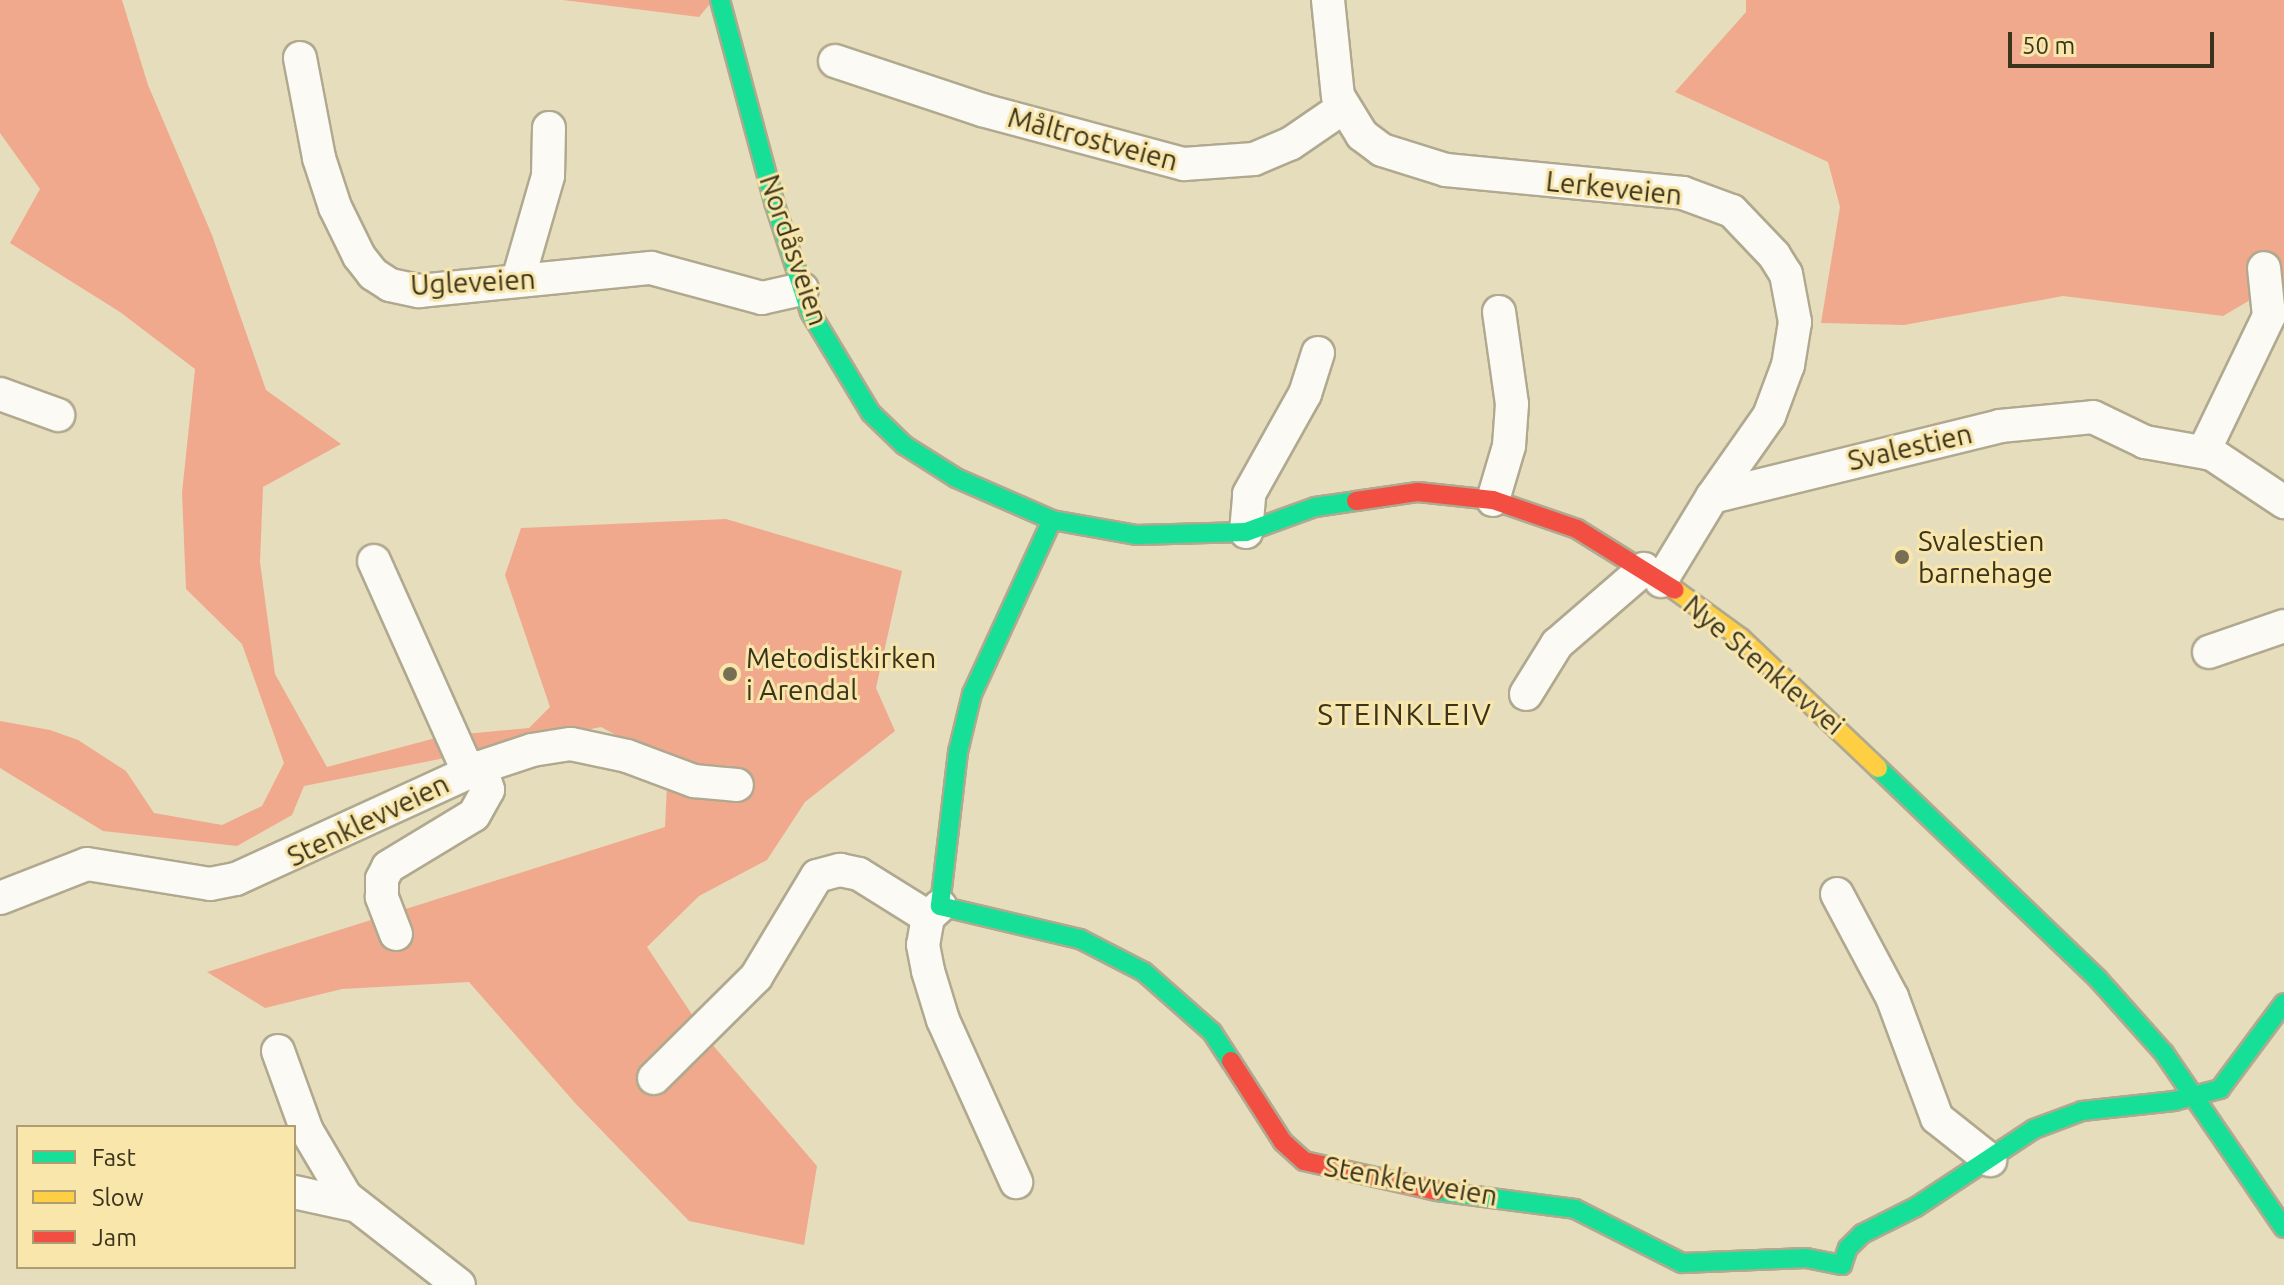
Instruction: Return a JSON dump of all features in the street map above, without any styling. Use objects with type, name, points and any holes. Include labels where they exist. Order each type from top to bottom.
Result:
[{"type":"main road","name":"Nordåsveien","points":[[720,0],[802,289],[845,376],[871,413],[904,445],[956,478],[1052,520]]},
{"type":"main road","name":"Nye Stenklevvei","points":[[1052,520],[1136,535],[1246,532],[1315,507],[1370,496],[1418,492],[1493,500],[1577,529],[1653,575],[1741,638],[1846,733],[1941,832],[2098,979],[2194,1093],[2284,1228]]},
{"type":"main road","points":[[934,911],[958,752],[972,694],[1052,520]]},
{"type":"main road","name":"Stenklevveien","points":[[934,911],[1080,939],[1144,972],[1212,1032],[1283,1142],[1304,1161],[1450,1194],[1575,1209],[1682,1263],[1806,1258],[1841,1275],[1848,1248],[1862,1234],[2060,1117],[2174,1101],[2194,1093],[2220,1089],[2284,1003]]},
{"type":"street","name":"Lerkeveien","points":[[1328,0],[1344,107],[1362,135],[1406,160],[1519,179],[1683,193],[1721,206],[1749,226],[1786,274],[1795,322],[1788,365],[1769,416],[1712,497]]},
{"type":"street","name":"Ugleveien","points":[[300,58],[319,158],[335,207],[373,274],[419,291],[651,268],[762,298],[802,289]]},
{"type":"street","name":"Måltrostveien","points":[[835,61],[982,110],[1184,164],[1254,159],[1290,144],[1344,107]]},
{"type":"street","points":[[518,280],[548,176],[549,128]]},
{"type":"street","points":[[2264,268],[2269,316],[2204,451],[2284,502]]},
{"type":"street","points":[[1493,500],[1509,446],[1512,404],[1499,312]]},
{"type":"street","points":[[1246,532],[1256,475],[1305,394],[1318,353]]},
{"type":"street","points":[[0,394],[58,415]]},
{"type":"street","name":"Svalestien","points":[[1712,497],[2000,426],[2077,418],[2093,417],[2145,442],[2204,451]]},
{"type":"street","points":[[1526,694],[1557,644],[1653,575],[1672,555],[1712,497]]},
{"type":"street","points":[[374,561],[475,770],[488,790],[474,815],[388,867],[382,879],[382,897],[396,934]]},
{"type":"street","points":[[2209,652],[2284,626]]},
{"type":"street","name":"Stenklevveien","points":[[0,898],[87,864],[195,882],[236,879],[475,770],[532,750],[571,744],[627,756],[694,781],[737,785]]},
{"type":"street","points":[[654,1078],[756,977],[817,876],[840,870],[859,874],[934,911],[923,945],[943,1020],[1016,1182]]},
{"type":"street","points":[[1837,894],[1892,997],[1937,1118],[1990,1160]]},
{"type":"street","points":[[278,1051],[307,1131],[353,1205],[459,1285]]},
{"type":"street","points":[[296,1192],[353,1205]]},
{"type":"shaded area","points":[[0,0],[122,0],[148,85],[212,235],[266,390],[341,444],[263,487],[260,562],[275,674],[327,767],[443,736],[529,728],[550,707],[505,575],[521,528],[726,519],[902,571],[876,688],[895,731],[805,802],[767,860],[699,896],[647,947],[711,1043],[817,1166],[804,1245],[689,1221],[576,1104],[469,982],[342,989],[265,1008],[207,972],[665,827],[668,763],[601,727],[304,786],[292,815],[237,846],[103,831],[0,768],[0,721],[50,730],[78,740],[126,771],[154,813],[222,825],[262,806],[284,763],[242,644],[186,589],[182,493],[195,369],[120,312],[10,243],[40,189],[0,133]]},
{"type":"shaded area","points":[[563,0],[713,0],[699,17]]},
{"type":"shaded area","points":[[1746,0],[2284,0],[2284,280],[2223,316],[2063,296],[1904,325],[1821,323],[1840,207],[1828,162],[1675,92],[1746,12]]},
{"type":"traffic: fast","points":[[720,0],[774,202],[810,312],[871,413],[904,445],[956,478],[1052,520],[1136,535],[1246,532],[1315,507],[1356,501]]},
{"type":"traffic: fast","points":[[1052,520],[972,694],[958,752],[940,906],[1080,939],[1144,972],[1212,1032],[1231,1061]]},
{"type":"traffic: fast","points":[[1878,768],[2098,979],[2164,1053],[2284,1228]]},
{"type":"traffic: fast","points":[[1437,1191],[1575,1209],[1682,1263],[1806,1258],[1842,1265],[1848,1248],[1862,1234],[1916,1207],[2034,1129],[2082,1111],[2174,1101],[2220,1089],[2284,1003]]},
{"type":"traffic: slow","points":[[1675,590],[1741,638],[1878,768]]},
{"type":"traffic: jam","points":[[1356,501],[1418,492],[1493,500],[1577,529],[1675,590]]},
{"type":"traffic: jam","points":[[1231,1061],[1283,1142],[1304,1161],[1437,1191]]},
{"type":"place","name":"Svalestien barnehage","points":[[1902,557]]},
{"type":"place","name":"Metodistkirken i Arendal","points":[[730,674]]},
{"type":"district","name":"STEINKLEIV","points":[[1405,714]]}]
